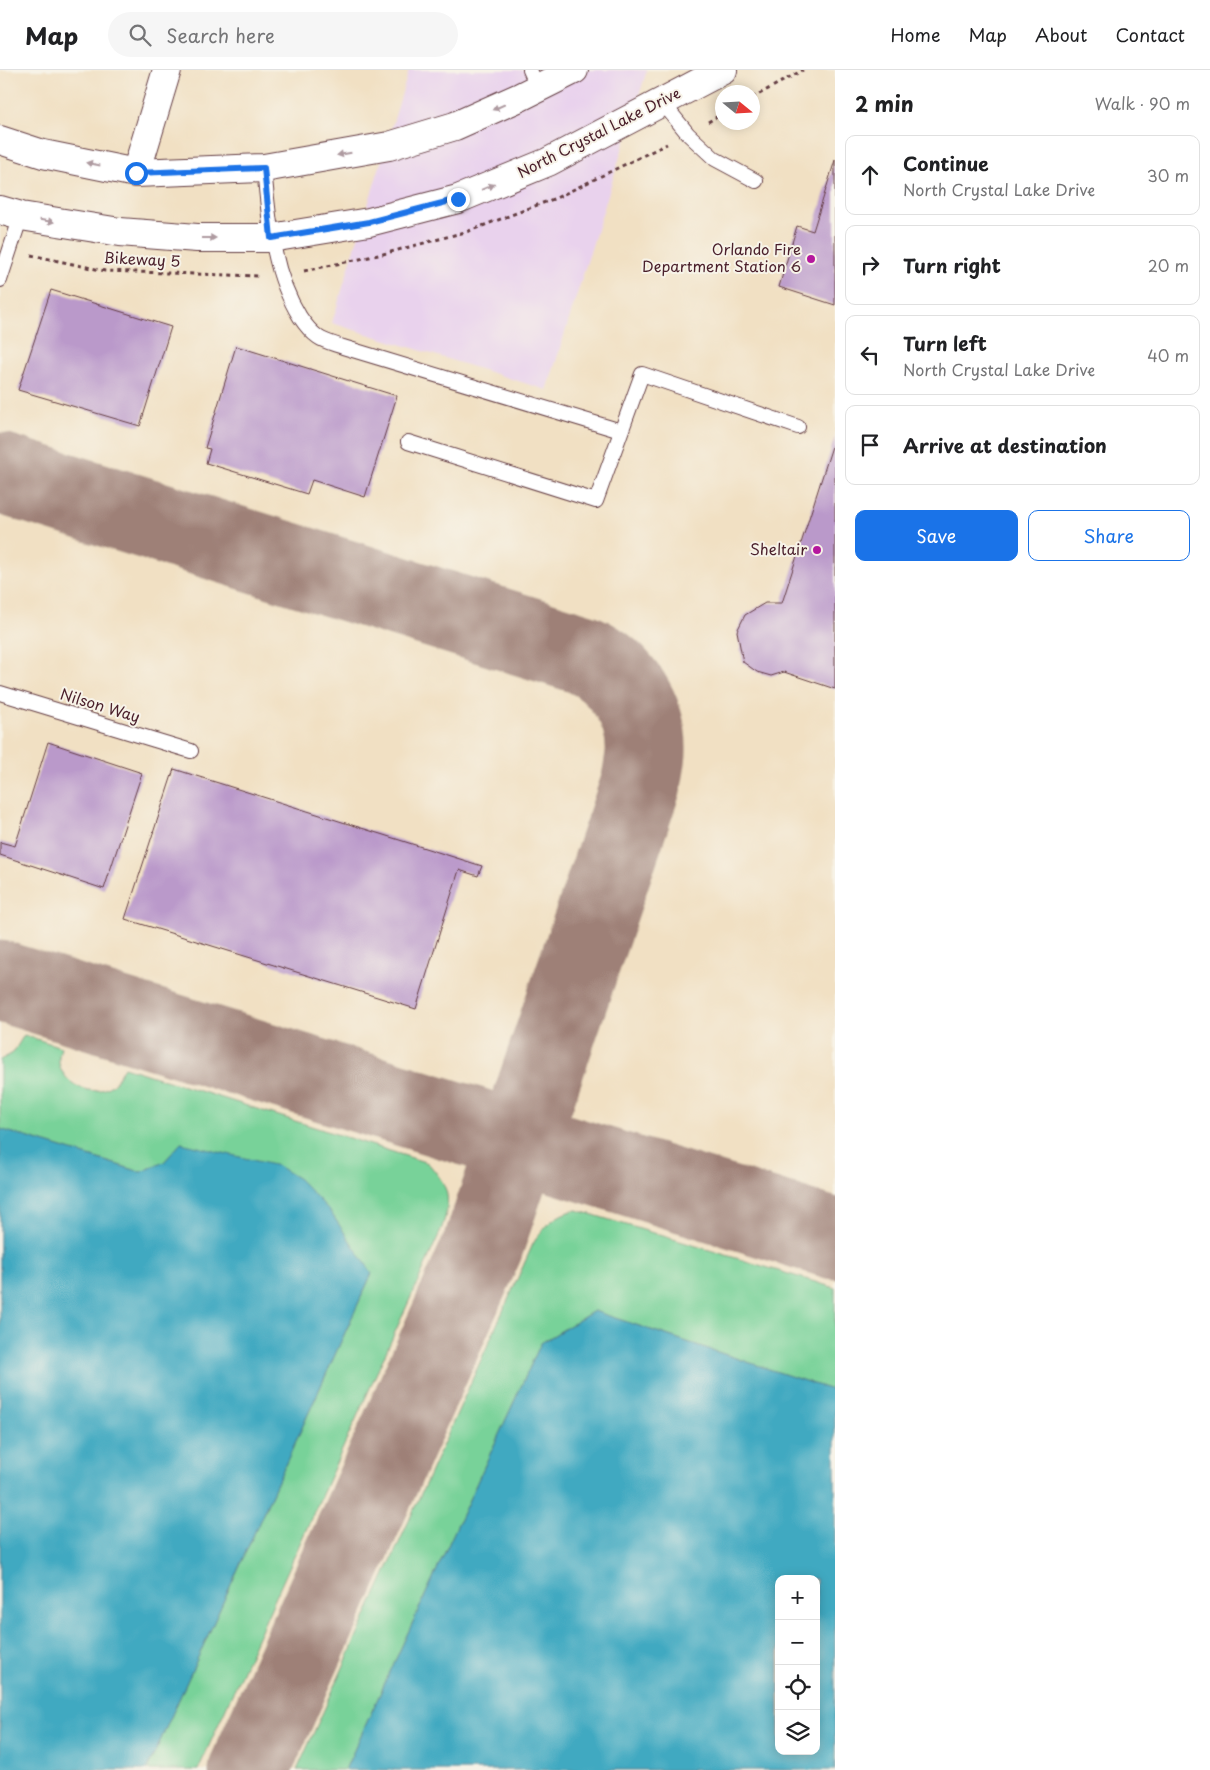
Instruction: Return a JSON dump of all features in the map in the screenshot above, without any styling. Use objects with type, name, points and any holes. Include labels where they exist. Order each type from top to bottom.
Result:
[{"type":"main road","points":[[136,173],[167,70]]},
{"type":"main road","points":[[0,140],[43,154],[136,173],[264,168],[398,143],[455,126],[534,79],[574,70]]},
{"type":"main road","name":"North Crystal Lake Drive","points":[[10,213],[120,232],[197,238],[271,238],[369,222],[458,199],[548,162],[723,70]]},
{"type":"lane","points":[[662,102],[688,134],[715,159],[756,180]]},
{"type":"lane","points":[[264,168],[271,238],[280,274],[293,305],[304,324],[318,337],[343,347],[621,431]]},
{"type":"lane","points":[[0,280],[10,213]]},
{"type":"lane","points":[[408,442],[596,501],[642,374],[798,426]]},
{"type":"lane","name":"Nilson Way","points":[[0,693],[192,751]]},
{"type":"path","points":[[760,94],[803,70]]},
{"type":"path","name":"Bikeway 5","points":[[32,256],[105,271],[252,277]]},
{"type":"shaded area","points":[[409,70],[647,70],[547,390],[332,323]]},
{"type":"green space","points":[[24,1035],[61,1047],[59,1061],[62,1071],[74,1085],[83,1089],[100,1090],[109,1087],[116,1081],[124,1067],[428,1163],[441,1180],[447,1194],[447,1210],[441,1230],[198,1770],[147,1770],[372,1273],[182,1143],[164,1162],[141,1172],[0,1129],[0,1060],[13,1053]]},
{"type":"green space","points":[[577,1210],[835,1288],[835,1391],[594,1311],[541,1343],[345,1770],[297,1770],[533,1244],[541,1232],[556,1218]]},
{"type":"water","points":[[0,1129],[141,1172],[164,1162],[181,1143],[278,1166],[299,1179],[329,1210],[372,1273],[147,1770],[0,1770]]},
{"type":"water","points":[[594,1311],[835,1391],[835,1770],[345,1770],[541,1343]]},
{"type":"building","name":"Orlando Fire Department Station 6","points":[[835,160],[835,305],[779,287],[797,226],[813,231]]},
{"type":"building","points":[[51,290],[171,327],[140,426],[18,390]]},
{"type":"building","points":[[236,346],[397,396],[365,497],[312,480],[307,494],[206,463],[210,449],[205,448]]},
{"type":"building","name":"Sheltair","points":[[835,437],[835,689],[784,672],[771,676],[757,672],[743,662],[737,631],[745,615],[765,603],[782,603]]},
{"type":"building","points":[[48,742],[142,773],[104,889],[0,855],[0,842],[15,846]]},
{"type":"building","points":[[174,769],[482,866],[478,876],[459,870],[416,1009],[125,919]]},
{"type":"taxiway","points":[[0,473],[583,654],[597,661],[609,671],[630,694],[642,722],[645,737],[645,765],[641,784],[483,1246],[249,1770]]},
{"type":"taxiway","points":[[0,981],[835,1239]]},
{"type":"place","name":"Orlando Fire Department Station 6","points":[[811,259]]},
{"type":"place","name":"Sheltair","points":[[817,550]]},
{"type":"route","points":[[136,173],[264,168],[271,238],[369,222],[458,199]]}]
